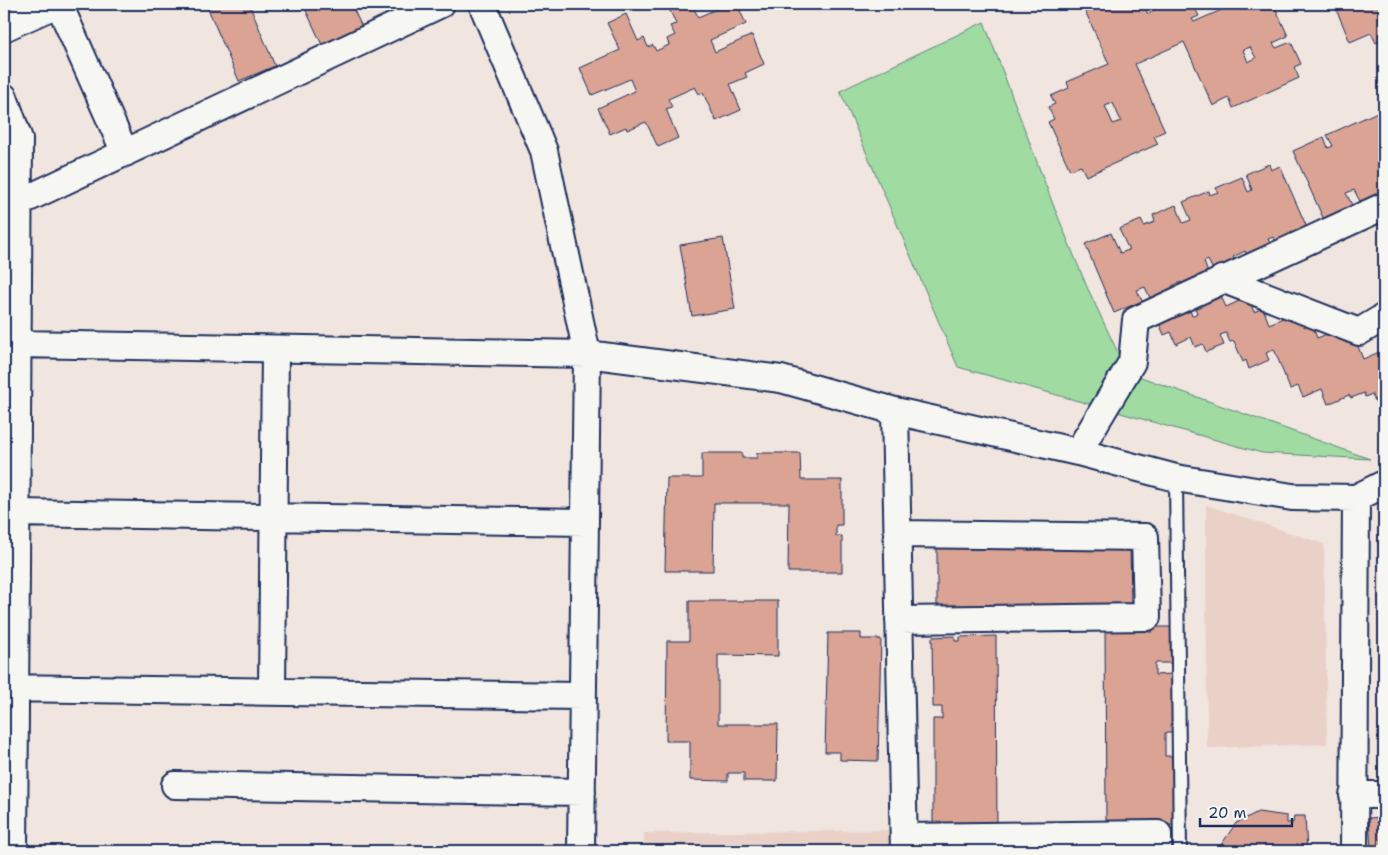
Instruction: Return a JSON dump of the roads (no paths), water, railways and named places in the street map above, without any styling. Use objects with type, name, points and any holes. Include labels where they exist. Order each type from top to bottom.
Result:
[{"type":"street","points":[[4,27],[55,4]]},
{"type":"street","points":[[59,4],[125,153]]},
{"type":"street","points":[[18,203],[441,4]]},
{"type":"street","points":[[482,4],[544,151],[587,354],[581,851]]},
{"type":"street","points":[[4,96],[18,139],[16,513],[9,776],[14,851]]},
{"type":"street","points":[[1078,452],[1132,362],[1136,320],[1384,206]]},
{"type":"street","points":[[1222,279],[1359,332],[1384,317]]},
{"type":"street","points":[[18,344],[587,354],[781,378],[895,410],[1078,452],[1176,478],[1292,497],[1356,498],[1384,484]]},
{"type":"street","points":[[272,692],[275,349]]},
{"type":"street","points":[[895,410],[904,844],[1158,834],[1158,851]]},
{"type":"street","points":[[1354,851],[1356,498]]},
{"type":"street","points":[[16,513],[585,522]]},
{"type":"street","points":[[897,534],[1146,537],[1147,617],[899,620]]},
{"type":"street","points":[[10,688],[582,696]]},
{"type":"street","points":[[175,785],[582,792]]},
{"type":"street","points":[[1353,795],[1384,795]]},
{"type":"lane","points":[[1176,478],[1180,851]]}]
